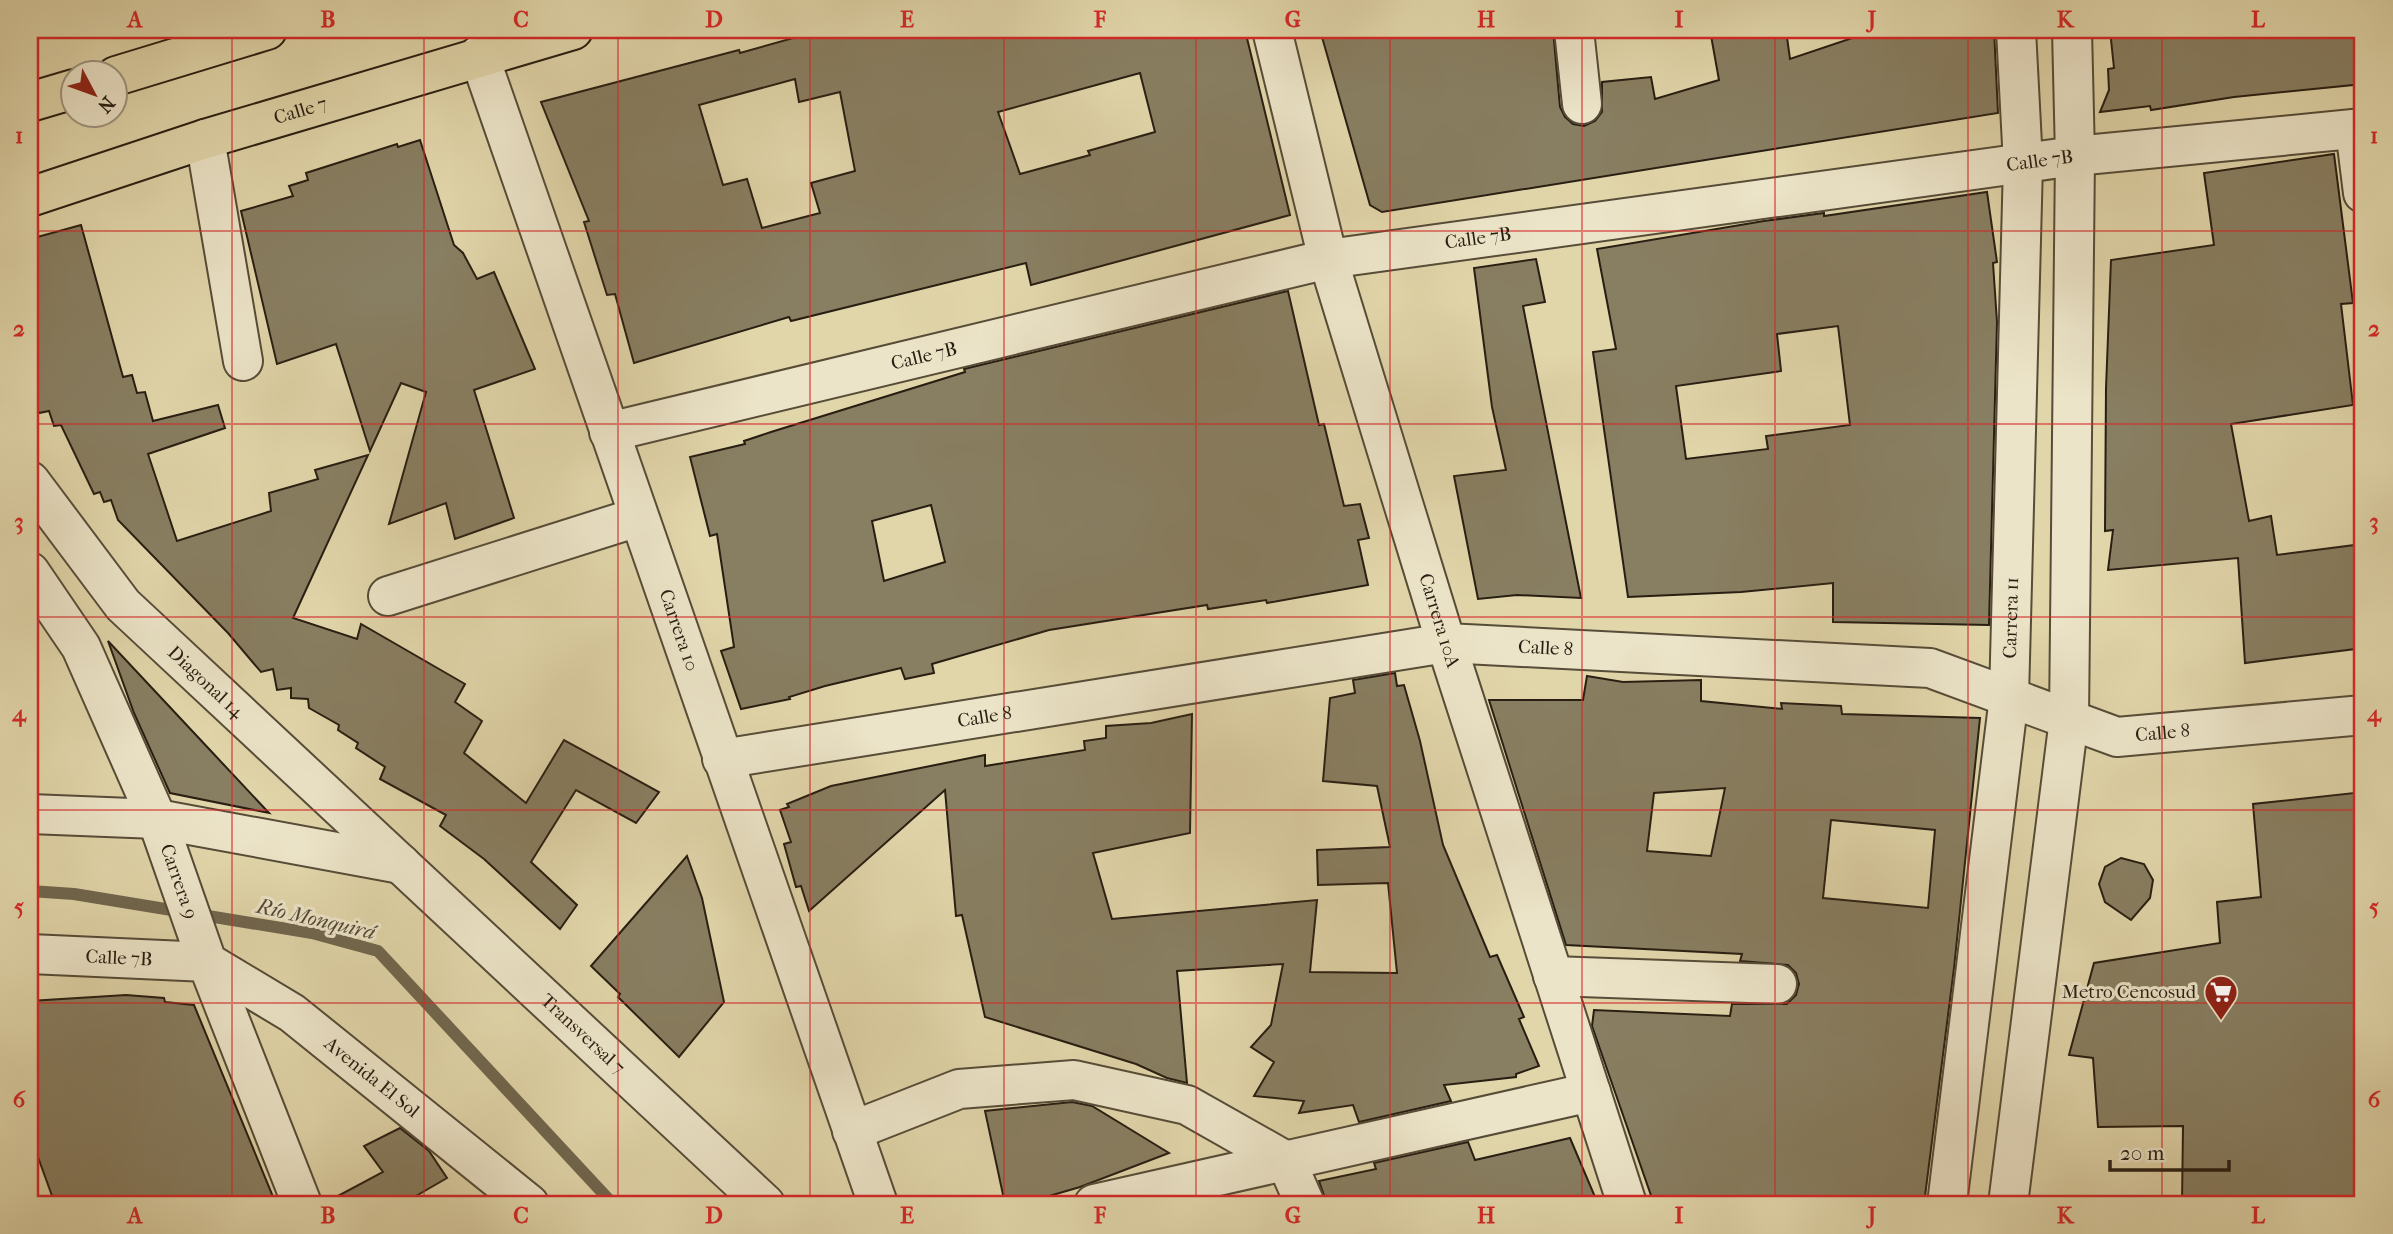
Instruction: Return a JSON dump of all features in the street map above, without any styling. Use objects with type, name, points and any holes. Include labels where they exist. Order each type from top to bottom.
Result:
[{"type":"main road","points":[[130,72],[267,30]]},
{"type":"main road","name":"Calle 7","points":[[30,197],[205,139],[478,55],[573,30]]},
{"type":"main road","points":[[30,102],[60,93]]},
{"type":"street","name":"Carrera 10A","points":[[1272,30],[1328,259],[1446,643],[1627,1204]]},
{"type":"street","points":[[1574,30],[1582,104]]},
{"type":"street","name":"Carrera 11","points":[[1947,1204],[2009,697],[2023,164],[2016,30]]},
{"type":"street","points":[[2008,1204],[2070,719],[2075,156],[2072,30]]},
{"type":"street","name":"Carrera 10","points":[[478,55],[878,1204]]},
{"type":"street","name":"Calle 7B","points":[[609,432],[1328,259],[2075,156],[2359,128]]},
{"type":"street","points":[[2359,128],[2363,193]]},
{"type":"street","points":[[205,139],[243,361]]},
{"type":"street","name":"Diagonal 14","points":[[30,481],[122,605],[401,864]]},
{"type":"street","points":[[387,596],[638,517]]},
{"type":"street","name":"Carrera 9","points":[[30,572],[80,647],[157,820],[204,955],[302,1204]]},
{"type":"street","name":"Calle 8","points":[[722,759],[1446,643],[1930,668],[2117,737],[2363,715]]},
{"type":"street","points":[[30,814],[157,820],[401,864]]},
{"type":"street","name":"Transversal 7","points":[[401,864],[765,1204]]},
{"type":"street","name":"Calle 7B","points":[[30,954],[204,955]]},
{"type":"street","name":"Avenida El Sol","points":[[204,955],[292,1013],[529,1204]]},
{"type":"street","points":[[1553,976],[1777,985]]},
{"type":"street","points":[[852,1132],[959,1089],[1074,1080],[1187,1105],[1286,1161],[1305,1204]]},
{"type":"street","points":[[1094,1204],[1591,1092]]},
{"type":"building","points":[[804,30],[1245,30],[1290,215],[1031,285],[1026,263],[791,321],[789,317],[634,363],[615,294],[607,295],[584,222],[589,221],[541,102],[804,35]],"holes":[[[1140,73],[1155,132],[1088,151],[1090,155],[1020,174],[998,112]],[[795,79],[799,102],[840,92],[855,171],[811,183],[820,213],[762,228],[747,179],[723,185],[699,105]]]},
{"type":"building","points":[[1320,30],[1553,30],[1560,107],[1565,117],[1573,124],[1584,126],[1595,121],[1602,112],[1602,82],[1651,77],[1655,99],[1719,80],[1710,30],[1786,30],[1790,59],[1876,30],[1994,30],[1998,113],[1382,212],[1370,205]]},
{"type":"building","points":[[2110,30],[2363,30],[2363,84],[2234,97],[2151,110],[2150,106],[2100,112],[2109,90],[2108,69],[2114,68]]},
{"type":"building","points":[[420,140],[454,245],[463,253],[477,279],[494,272],[535,369],[474,390],[514,518],[455,539],[446,503],[389,524],[426,392],[401,383],[370,451],[336,344],[277,364],[241,211],[293,196],[289,186],[308,180],[306,173],[397,144],[398,147]]},
{"type":"building","points":[[2334,154],[2353,303],[2341,304],[2353,405],[2231,424],[2249,521],[2271,516],[2277,555],[2363,544],[2363,648],[2245,663],[2238,558],[2108,570],[2113,530],[2105,531],[2106,388],[2111,260],[2214,245],[2204,173]]},
{"type":"building","points":[[1987,192],[1997,262],[1993,263],[1997,322],[1989,625],[1833,622],[1833,583],[1741,592],[1628,597],[1593,352],[1616,349],[1597,249],[1764,221],[1824,213],[1824,216]],"holes":[[[1838,326],[1850,425],[1766,436],[1768,449],[1686,459],[1676,386],[1781,371],[1777,334]]]},
{"type":"building","points":[[81,225],[123,377],[132,375],[137,393],[145,392],[153,421],[218,405],[225,428],[148,454],[177,541],[271,511],[269,493],[318,479],[315,470],[368,455],[293,618],[357,639],[361,624],[465,684],[455,702],[482,721],[464,753],[526,803],[564,740],[659,792],[636,823],[576,790],[531,862],[577,905],[560,929],[484,859],[440,826],[446,815],[380,779],[385,767],[356,748],[358,743],[338,730],[339,725],[309,708],[308,699],[291,698],[291,688],[277,690],[273,669],[261,672],[228,633],[118,520],[111,500],[104,502],[100,492],[94,494],[61,425],[54,426],[49,411],[39,413],[30,392],[30,239]]},
{"type":"building","points":[[1536,259],[1545,302],[1523,306],[1581,598],[1517,595],[1478,599],[1454,476],[1506,470],[1492,407],[1474,268]]},
{"type":"building","points":[[1288,291],[1319,425],[1324,424],[1344,506],[1360,504],[1369,538],[1358,540],[1368,585],[1267,603],[1266,600],[1208,609],[1207,605],[1049,630],[932,664],[934,673],[905,679],[901,668],[825,686],[789,697],[790,699],[741,709],[721,651],[734,647],[717,534],[710,536],[690,457],[745,444],[744,441],[771,432],[965,372],[964,369]],"holes":[[[931,505],[945,562],[884,581],[872,521]]]},
{"type":"building","points":[[108,641],[269,813],[170,793],[134,713]]},
{"type":"building","points":[[1395,673],[1397,686],[1404,685],[1420,741],[1443,845],[1490,957],[1497,955],[1524,1017],[1519,1019],[1539,1066],[1516,1074],[1516,1077],[1444,1085],[1451,1101],[1359,1122],[1353,1105],[1299,1113],[1304,1101],[1254,1096],[1274,1062],[1251,1047],[1271,1025],[1283,964],[1177,971],[1187,1083],[1167,1078],[1136,1064],[985,1017],[962,915],[956,916],[945,790],[809,911],[801,886],[796,887],[784,844],[791,842],[780,810],[789,807],[787,804],[831,786],[985,755],[985,766],[1085,750],[1084,741],[1106,738],[1106,726],[1151,723],[1192,714],[1190,833],[1093,853],[1112,919],[1317,900],[1310,972],[1397,973],[1388,883],[1318,885],[1317,850],[1390,847],[1377,786],[1323,781],[1330,698],[1355,693],[1353,680]]},
{"type":"building","points":[[1587,676],[1623,682],[1701,680],[1701,701],[1782,709],[1781,703],[1841,706],[1842,714],[1980,718],[1954,968],[1924,1204],[1654,1204],[1592,1026],[1594,1010],[1730,1016],[1732,1004],[1787,1004],[1796,995],[1799,984],[1796,973],[1788,965],[1740,961],[1742,954],[1566,945],[1489,700],[1583,700]],"holes":[[[1725,788],[1711,856],[1647,851],[1654,793]],[[1831,820],[1935,830],[1928,908],[1823,898]]]},
{"type":"building","name":"Metro Cencosud","points":[[2363,792],[2363,1204],[2182,1204],[2183,1126],[2098,1127],[2093,1058],[2069,1055],[2094,963],[2220,943],[2217,902],[2261,897],[2253,804]]},
{"type":"building","points":[[687,856],[702,898],[724,1002],[679,1057],[618,997],[620,994],[591,966]]},
{"type":"building","points":[[2121,858],[2144,864],[2153,880],[2150,898],[2131,920],[2105,902],[2099,884],[2105,867]]},
{"type":"building","points":[[126,995],[164,998],[165,1002],[194,1005],[276,1204],[55,1204],[30,1135],[30,1001]]},
{"type":"building","points":[[1072,1102],[1092,1106],[1169,1153],[1080,1187],[1022,1204],[1005,1204],[985,1111]]},
{"type":"building","points":[[400,1128],[429,1151],[447,1178],[402,1204],[323,1204],[383,1172],[364,1146]]},
{"type":"building","points":[[1570,1138],[1598,1204],[1327,1204],[1319,1181],[1376,1169],[1374,1163],[1468,1142],[1475,1160]]},
{"type":"waterway","name":"Río Monquirá","points":[[30,891],[74,894],[312,933],[378,951],[613,1204]]},
{"type":"place","name":"Metro Cencosud","points":[[2221,1022]]}]
